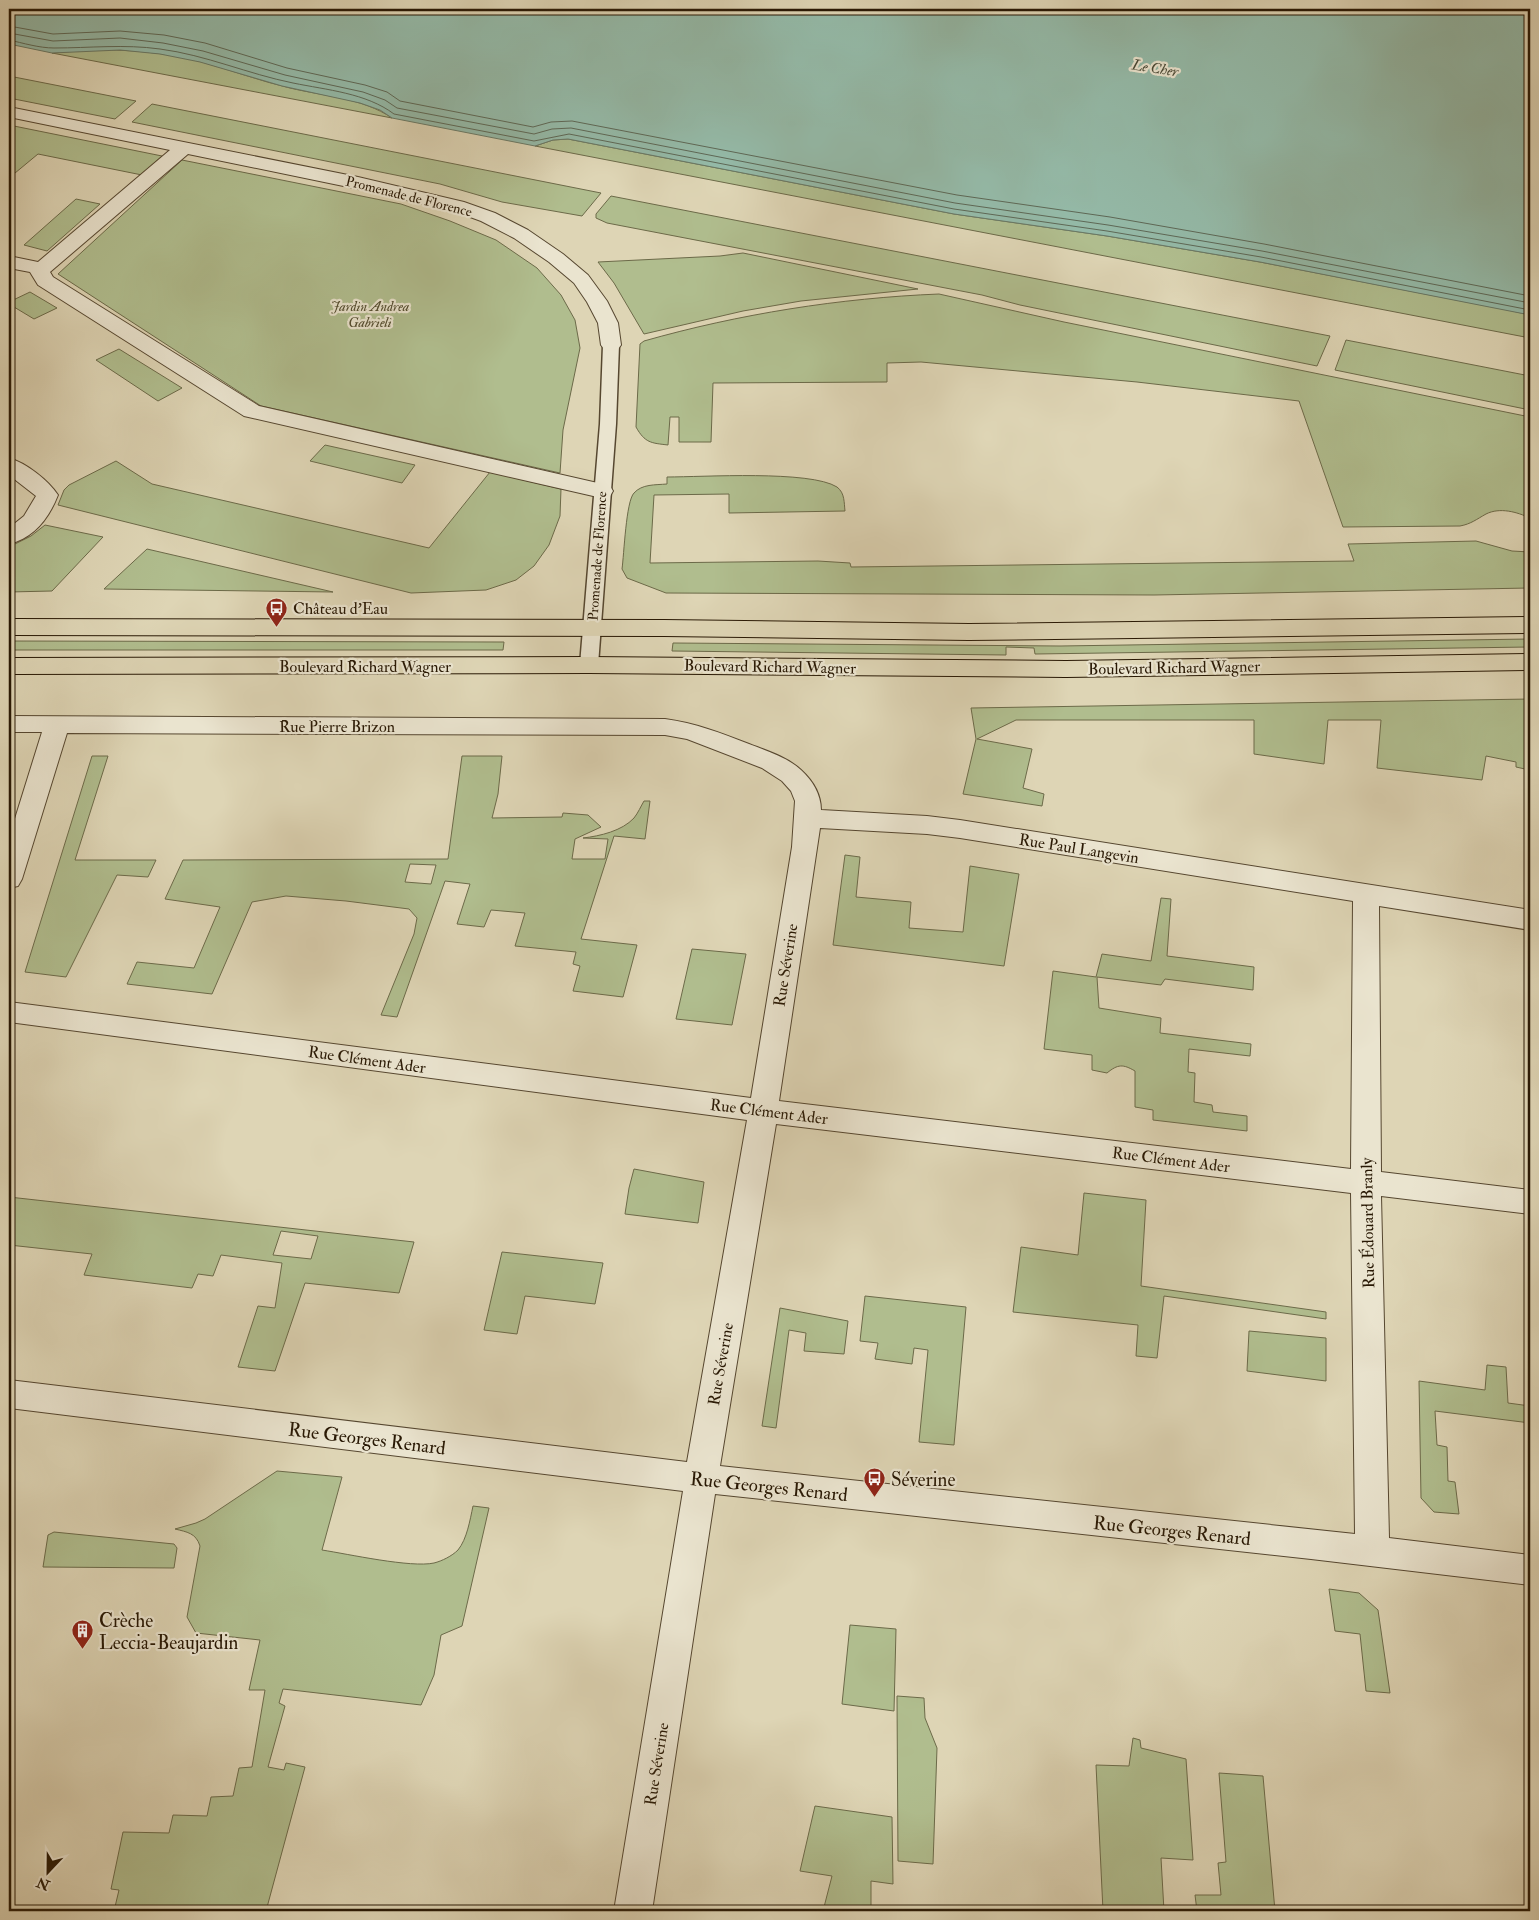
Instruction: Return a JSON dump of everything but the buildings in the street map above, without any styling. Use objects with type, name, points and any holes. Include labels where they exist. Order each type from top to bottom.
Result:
[{"type":"main road","points":[[9,627],[592,628],[1042,632],[1530,625]]},
{"type":"main road","name":"Boulevard Richard Wagner","points":[[9,666],[589,664],[1066,669],[1530,662]]},
{"type":"street","name":"Promenade de Florence","points":[[9,112],[358,183],[457,206],[488,217],[521,234],[556,258],[581,279],[597,301],[608,323],[611,345]]},
{"type":"street","points":[[184,148],[42,269],[40,272],[45,281],[252,411],[602,491]]},
{"type":"street","points":[[9,262],[42,269]]},
{"type":"street","points":[[9,465],[42,489],[47,495],[37,517],[9,537]]},
{"type":"street","name":"Rue Pierre Brizon","points":[[9,724],[665,727],[690,731],[771,762],[791,775],[802,787],[808,801],[808,818]]},
{"type":"street","points":[[9,879],[57,724]]},
{"type":"street","name":"Rue Paul Langevin","points":[[808,818],[927,825],[1530,920]]},
{"type":"street","name":"Rue Séverine","points":[[633,1911],[701,1479],[764,1110],[808,818]]},
{"type":"street","name":"Rue Édouard Branly","points":[[1366,894],[1366,1183],[1372,1552]]},
{"type":"street","name":"Rue Clément Ader","points":[[9,1012],[764,1110],[1530,1202]]},
{"type":"street","name":"Rue Georges Renard","points":[[9,1394],[701,1479],[1530,1570]]},
{"type":"lane","name":"Promenade de Florence","points":[[589,664],[608,424],[611,345]]},
{"type":"green space","points":[[88,50],[145,52],[188,59],[279,85],[356,102],[381,111],[392,118],[52,53]]},
{"type":"green space","points":[[9,76],[136,101],[115,119],[9,98]]},
{"type":"green space","points":[[152,104],[601,193],[582,216],[502,202],[440,184],[132,122]]},
{"type":"green space","points":[[9,125],[162,156],[142,175],[38,154],[9,178]]},
{"type":"green space","points":[[568,139],[954,214],[1107,236],[1260,262],[1508,310],[1530,315],[1530,338],[535,146],[553,140]]},
{"type":"green space","name":"Jardin Andrea Gabrieli","points":[[182,160],[401,204],[496,240],[537,268],[561,295],[575,320],[580,348],[563,430],[560,473],[261,406],[58,274]]},
{"type":"green space","points":[[611,196],[1330,336],[1317,366],[1020,305],[982,295],[607,223],[596,218],[596,214]]},
{"type":"green space","points":[[76,199],[100,204],[47,251],[24,245]]},
{"type":"green space","points":[[743,253],[918,289],[801,301],[743,311],[644,334],[614,283],[598,262],[720,256]]},
{"type":"green space","points":[[30,292],[57,308],[34,319],[9,304],[9,302]]},
{"type":"green space","points":[[939,294],[1064,322],[1530,417],[1530,518],[1514,512],[1497,511],[1460,526],[1343,527],[1299,401],[1137,382],[921,362],[887,363],[887,382],[713,383],[711,442],[679,442],[679,417],[670,417],[668,445],[649,441],[642,436],[636,427],[640,344],[644,341],[716,323],[790,309],[864,299]]},
{"type":"green space","points":[[1346,340],[1530,376],[1530,410],[1335,370]]},
{"type":"green space","points":[[119,349],[182,388],[158,401],[96,360]]},
{"type":"green space","points":[[325,445],[415,465],[402,483],[310,461]]},
{"type":"green space","points":[[116,461],[152,484],[429,548],[490,472],[561,489],[560,516],[549,545],[534,566],[516,580],[486,590],[411,593],[58,505],[64,490],[69,485]]},
{"type":"green space","points":[[781,476],[804,478],[823,482],[840,489],[844,498],[845,511],[729,513],[729,494],[654,495],[650,563],[818,561],[850,563],[851,567],[1354,561],[1348,544],[1476,541],[1512,551],[1530,552],[1530,588],[1154,595],[666,593],[627,578],[622,569],[627,517],[631,498],[641,488],[667,484],[667,477]]},
{"type":"green space","points":[[45,525],[103,537],[52,591],[9,592],[9,547],[31,536]]},
{"type":"green space","points":[[147,549],[333,592],[104,589]]},
{"type":"green space","points":[[1530,639],[1530,647],[1035,654],[1034,648],[1006,647],[1006,655],[672,651],[673,643],[1060,646]]},
{"type":"green space","points":[[9,641],[504,642],[503,650],[9,650]]},
{"type":"green space","points":[[1530,699],[1530,785],[1527,785],[1525,769],[1516,767],[1516,762],[1486,756],[1482,780],[1377,768],[1381,720],[1328,720],[1324,764],[1254,754],[1254,720],[1016,720],[977,739],[1032,749],[1023,788],[1044,794],[1042,806],[963,794],[976,739],[971,708]]},
{"type":"green space","points":[[92,756],[108,756],[75,860],[156,860],[148,877],[117,875],[66,977],[25,972]]},
{"type":"green space","points":[[462,756],[502,756],[498,794],[492,818],[562,817],[563,813],[588,815],[601,827],[575,839],[572,859],[605,859],[608,839],[583,838],[617,830],[634,818],[644,801],[650,801],[645,839],[614,836],[581,939],[637,945],[623,997],[573,991],[580,966],[573,964],[576,952],[515,946],[525,913],[491,910],[484,927],[457,924],[470,884],[445,881],[397,1017],[381,1015],[414,934],[417,918],[409,909],[346,901],[286,896],[252,902],[212,994],[127,984],[137,962],[194,968],[220,907],[165,899],[183,860],[448,859]],"holes":[[[410,864],[436,865],[431,884],[405,882]]]},
{"type":"green space","points":[[845,855],[860,857],[856,897],[911,902],[909,928],[963,932],[970,866],[1019,874],[1004,966],[833,945]]},
{"type":"green space","points":[[1161,898],[1171,899],[1167,956],[1254,967],[1253,990],[1165,979],[1161,985],[1097,977],[1099,1008],[1161,1018],[1160,1033],[1251,1044],[1250,1056],[1189,1049],[1188,1072],[1195,1073],[1194,1102],[1212,1105],[1213,1112],[1247,1116],[1247,1131],[1153,1120],[1153,1110],[1135,1107],[1135,1071],[1121,1066],[1107,1073],[1092,1070],[1092,1055],[1044,1049],[1053,971],[1096,977],[1102,954],[1151,961]]},
{"type":"green space","points":[[692,949],[746,954],[732,1025],[676,1019]]},
{"type":"green space","points":[[634,1169],[704,1182],[698,1223],[625,1214]]},
{"type":"green space","points":[[1084,1193],[1146,1200],[1141,1286],[1326,1312],[1326,1319],[1164,1296],[1157,1358],[1136,1356],[1138,1325],[1013,1312],[1021,1247],[1078,1255]]},
{"type":"green space","points":[[9,1197],[414,1242],[399,1293],[305,1283],[275,1371],[238,1367],[258,1306],[275,1308],[282,1263],[221,1255],[213,1276],[198,1274],[192,1288],[84,1275],[92,1254],[9,1245]],"holes":[[[281,1231],[318,1236],[311,1259],[273,1255]]]},
{"type":"green space","points":[[502,1252],[603,1263],[595,1304],[525,1296],[517,1334],[484,1330]]},
{"type":"green space","points":[[865,1296],[966,1307],[954,1445],[919,1442],[928,1350],[914,1348],[912,1364],[875,1359],[878,1343],[860,1341]]},
{"type":"green space","points":[[780,1308],[848,1321],[844,1354],[804,1351],[806,1333],[789,1330],[776,1428],[762,1426]]},
{"type":"green space","points":[[1249,1331],[1326,1338],[1326,1381],[1247,1371]]},
{"type":"green space","points":[[1487,1365],[1506,1367],[1508,1403],[1530,1406],[1530,1423],[1435,1411],[1437,1445],[1447,1447],[1448,1481],[1455,1482],[1459,1514],[1434,1512],[1421,1498],[1419,1381],[1485,1390]]},
{"type":"green space","points":[[277,1471],[342,1477],[322,1550],[410,1564],[434,1563],[447,1558],[461,1546],[468,1529],[473,1506],[489,1508],[462,1626],[441,1635],[434,1675],[421,1705],[283,1689],[279,1703],[285,1706],[268,1767],[284,1770],[286,1763],[305,1767],[266,1911],[114,1911],[119,1890],[111,1889],[123,1832],[169,1833],[173,1815],[207,1816],[211,1797],[233,1796],[239,1768],[252,1767],[265,1690],[249,1690],[260,1640],[196,1633],[187,1617],[200,1546],[196,1538],[187,1532],[175,1529],[205,1519]]},
{"type":"green space","points":[[54,1532],[174,1544],[177,1548],[174,1568],[43,1567],[48,1535]]},
{"type":"green space","points":[[1329,1589],[1359,1593],[1378,1610],[1390,1693],[1366,1691],[1360,1634],[1335,1631]]},
{"type":"green space","points":[[850,1625],[896,1629],[894,1711],[842,1704]]},
{"type":"green space","points":[[897,1696],[924,1698],[925,1718],[937,1748],[933,1864],[898,1861]]},
{"type":"green space","points":[[1133,1738],[1140,1740],[1141,1748],[1186,1759],[1193,1860],[1161,1858],[1164,1911],[1103,1911],[1096,1765],[1129,1766]]},
{"type":"green space","points":[[1219,1773],[1263,1776],[1275,1911],[1197,1911],[1195,1895],[1221,1895],[1218,1863],[1226,1862]]},
{"type":"green space","points":[[815,1806],[892,1817],[893,1884],[871,1881],[871,1911],[823,1911],[832,1876],[800,1871]]},
{"type":"water","name":"Le Cher","points":[[9,9],[1530,9],[1530,315],[1260,262],[1107,236],[954,214],[568,139],[553,140],[535,146],[392,118],[380,110],[360,103],[282,86],[200,62],[160,54],[120,50],[52,53],[9,44]]},
{"type":"place","name":"Château d'Eau","points":[[277,627]]},
{"type":"place","name":"Séverine","points":[[875,1498]]},
{"type":"place","name":"Crèche Leccia-Beaujardin","points":[[83,1650]]}]
